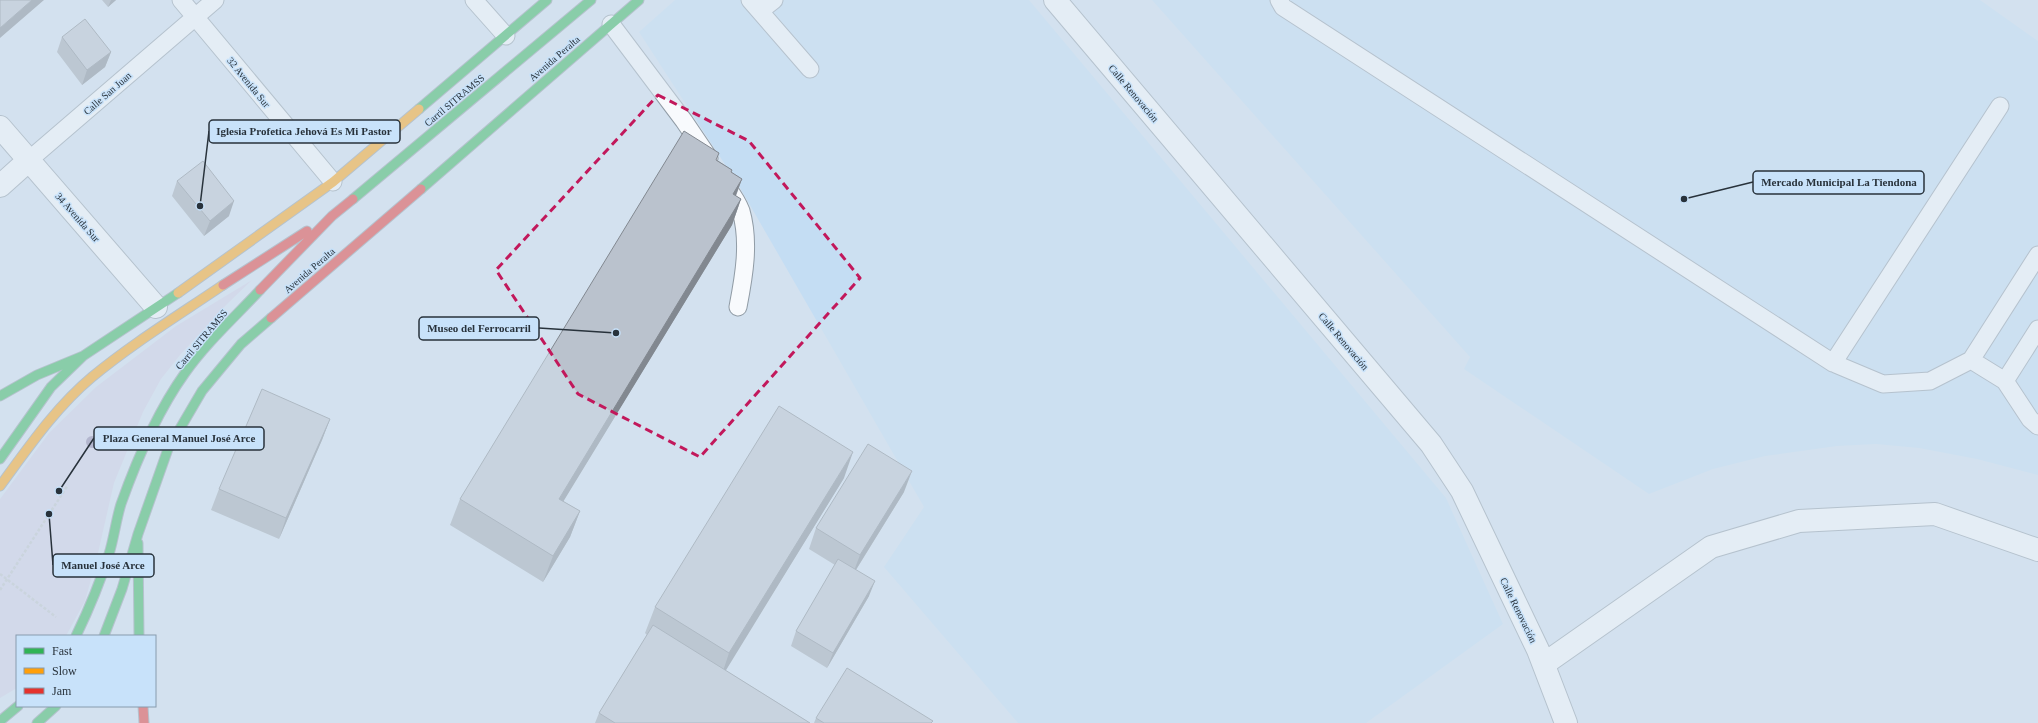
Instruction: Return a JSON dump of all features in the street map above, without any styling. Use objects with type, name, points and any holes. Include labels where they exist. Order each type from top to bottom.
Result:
[{"type":"main road","points":[[0,459],[16,434],[51,387],[83,356],[204,275],[333,182],[547,0]]},
{"type":"main road","name":"Carril SITRAMSS","points":[[76,635],[98,586],[109,553],[121,505],[138,461],[158,418],[185,373],[215,337],[332,216],[591,0]]},
{"type":"main road","name":"Avenida Peralta","points":[[104,635],[122,589],[138,534],[168,449],[202,391],[241,344],[639,0]]},
{"type":"main road","name":"Carril SITRAMSS","points":[[0,486],[48,421],[91,378],[128,350],[264,257],[332,216]]},
{"type":"main road","points":[[0,396],[37,375],[83,356]]},
{"type":"main road","points":[[138,534],[139,635]]},
{"type":"main road","points":[[0,721],[17,707]]},
{"type":"main road","points":[[37,723],[55,707]]},
{"type":"main road","points":[[143,707],[144,723]]},
{"type":"street","name":"Calle Renovación","points":[[1055,0],[1431,444],[1462,491],[1544,664],[1566,723]]},
{"type":"street","name":"34 Avenida Sur","points":[[0,127],[156,307]]},
{"type":"street","name":"Calle San Juan","points":[[0,186],[29,160]]},
{"type":"street","points":[[1544,664],[1711,547],[1799,521],[1935,514],[2038,550]]},
{"type":"lane","name":"32 Avenida Sur","points":[[181,0],[260,97],[333,182]]},
{"type":"lane","name":"Calle San Juan","points":[[29,160],[215,0]]},
{"type":"lane","points":[[474,0],[506,36]]},
{"type":"lane","points":[[774,0],[755,6],[810,69]]},
{"type":"lane","points":[[1279,0],[1283,7],[1834,363],[1883,384],[1930,381],[1971,360],[2038,255]]},
{"type":"lane","points":[[611,24],[689,128],[719,172],[741,210],[745,234],[745,256],[744,276],[738,307]]},
{"type":"lane","points":[[1834,363],[2000,106]]},
{"type":"lane","points":[[2005,381],[2038,329]]},
{"type":"lane","points":[[1971,360],[2005,381],[2030,419],[2038,426]]},
{"type":"path","points":[[0,590],[68,485]]},
{"type":"path","points":[[0,574],[59,619]]},
{"type":"highlighted area","points":[[658,95],[749,141],[860,278],[700,457],[578,394],[496,270]]},
{"type":"shaded area","points":[[675,0],[1029,0],[1446,498],[1503,624],[1366,723],[1018,723],[884,567],[924,507],[739,186],[639,32]]},
{"type":"shaded area","points":[[1152,0],[1980,0],[2038,41],[2038,475],[1977,459],[1919,448],[1876,444],[1837,446],[1765,456],[1713,469],[1649,494],[1464,369],[1470,357]]},
{"type":"shaded area","points":[[252,280],[224,307],[180,355],[161,379],[143,412],[114,483],[96,562],[85,601],[67,635],[16,635],[16,689],[0,698],[0,499],[49,433],[96,387],[176,326]]},
{"type":"building","points":[[0,0],[32,0],[0,28]]},
{"type":"building","points":[[85,19],[111,52],[87,70],[62,37]]},
{"type":"building","points":[[684,131],[719,153],[716,160],[732,170],[731,172],[742,179],[733,194],[741,199],[559,499],[580,511],[553,556],[460,499]]},
{"type":"building","points":[[203,161],[234,201],[210,221],[177,181]]},
{"type":"building","points":[[262,389],[330,419],[286,518],[219,489]]},
{"type":"building","points":[[779,406],[853,452],[729,653],[655,607]]},
{"type":"building","points":[[868,444],[912,471],[860,555],[816,528]]},
{"type":"building","points":[[838,559],[875,581],[833,653],[796,631]]},
{"type":"building","points":[[653,625],[810,723],[615,723],[599,713]]},
{"type":"building","points":[[847,668],[933,721],[931,723],[824,723],[816,718]]},
{"type":"traffic: fast","points":[[419,109],[547,0]]},
{"type":"traffic: fast","points":[[353,199],[591,0]]},
{"type":"traffic: fast","points":[[421,189],[639,0]]},
{"type":"traffic: fast","points":[[76,635],[106,565],[119,510],[127,487],[148,436],[165,404],[193,362],[260,290]]},
{"type":"traffic: fast","points":[[0,459],[51,387],[83,356],[178,293]]},
{"type":"traffic: fast","points":[[104,635],[122,589],[138,534],[168,449],[202,391],[241,344],[271,318]]},
{"type":"traffic: fast","points":[[0,396],[37,375],[83,356]]},
{"type":"traffic: fast","points":[[138,543],[139,635]]},
{"type":"traffic: fast","points":[[0,721],[17,707]]},
{"type":"traffic: fast","points":[[37,723],[55,707]]},
{"type":"traffic: slow","points":[[178,293],[333,182],[419,109]]},
{"type":"traffic: slow","points":[[0,486],[54,415],[92,377],[124,352],[223,285]]},
{"type":"traffic: jam","points":[[271,318],[421,189]]},
{"type":"traffic: jam","points":[[260,290],[332,216],[353,199]]},
{"type":"traffic: jam","points":[[223,285],[307,231]]},
{"type":"traffic: jam","points":[[143,707],[144,723]]},
{"type":"place","name":"Mercado Municipal La Tiendona","points":[[1684,199]]},
{"type":"place","name":"Iglesia Profetica Jehová Es Mi Pastor","points":[[200,206]]},
{"type":"place","name":"Museo del Ferrocarril","points":[[616,333]]},
{"type":"place","name":"Plaza General Manuel José Arce","points":[[59,491]]},
{"type":"place","name":"Manuel José Arce","points":[[49,514]]}]
